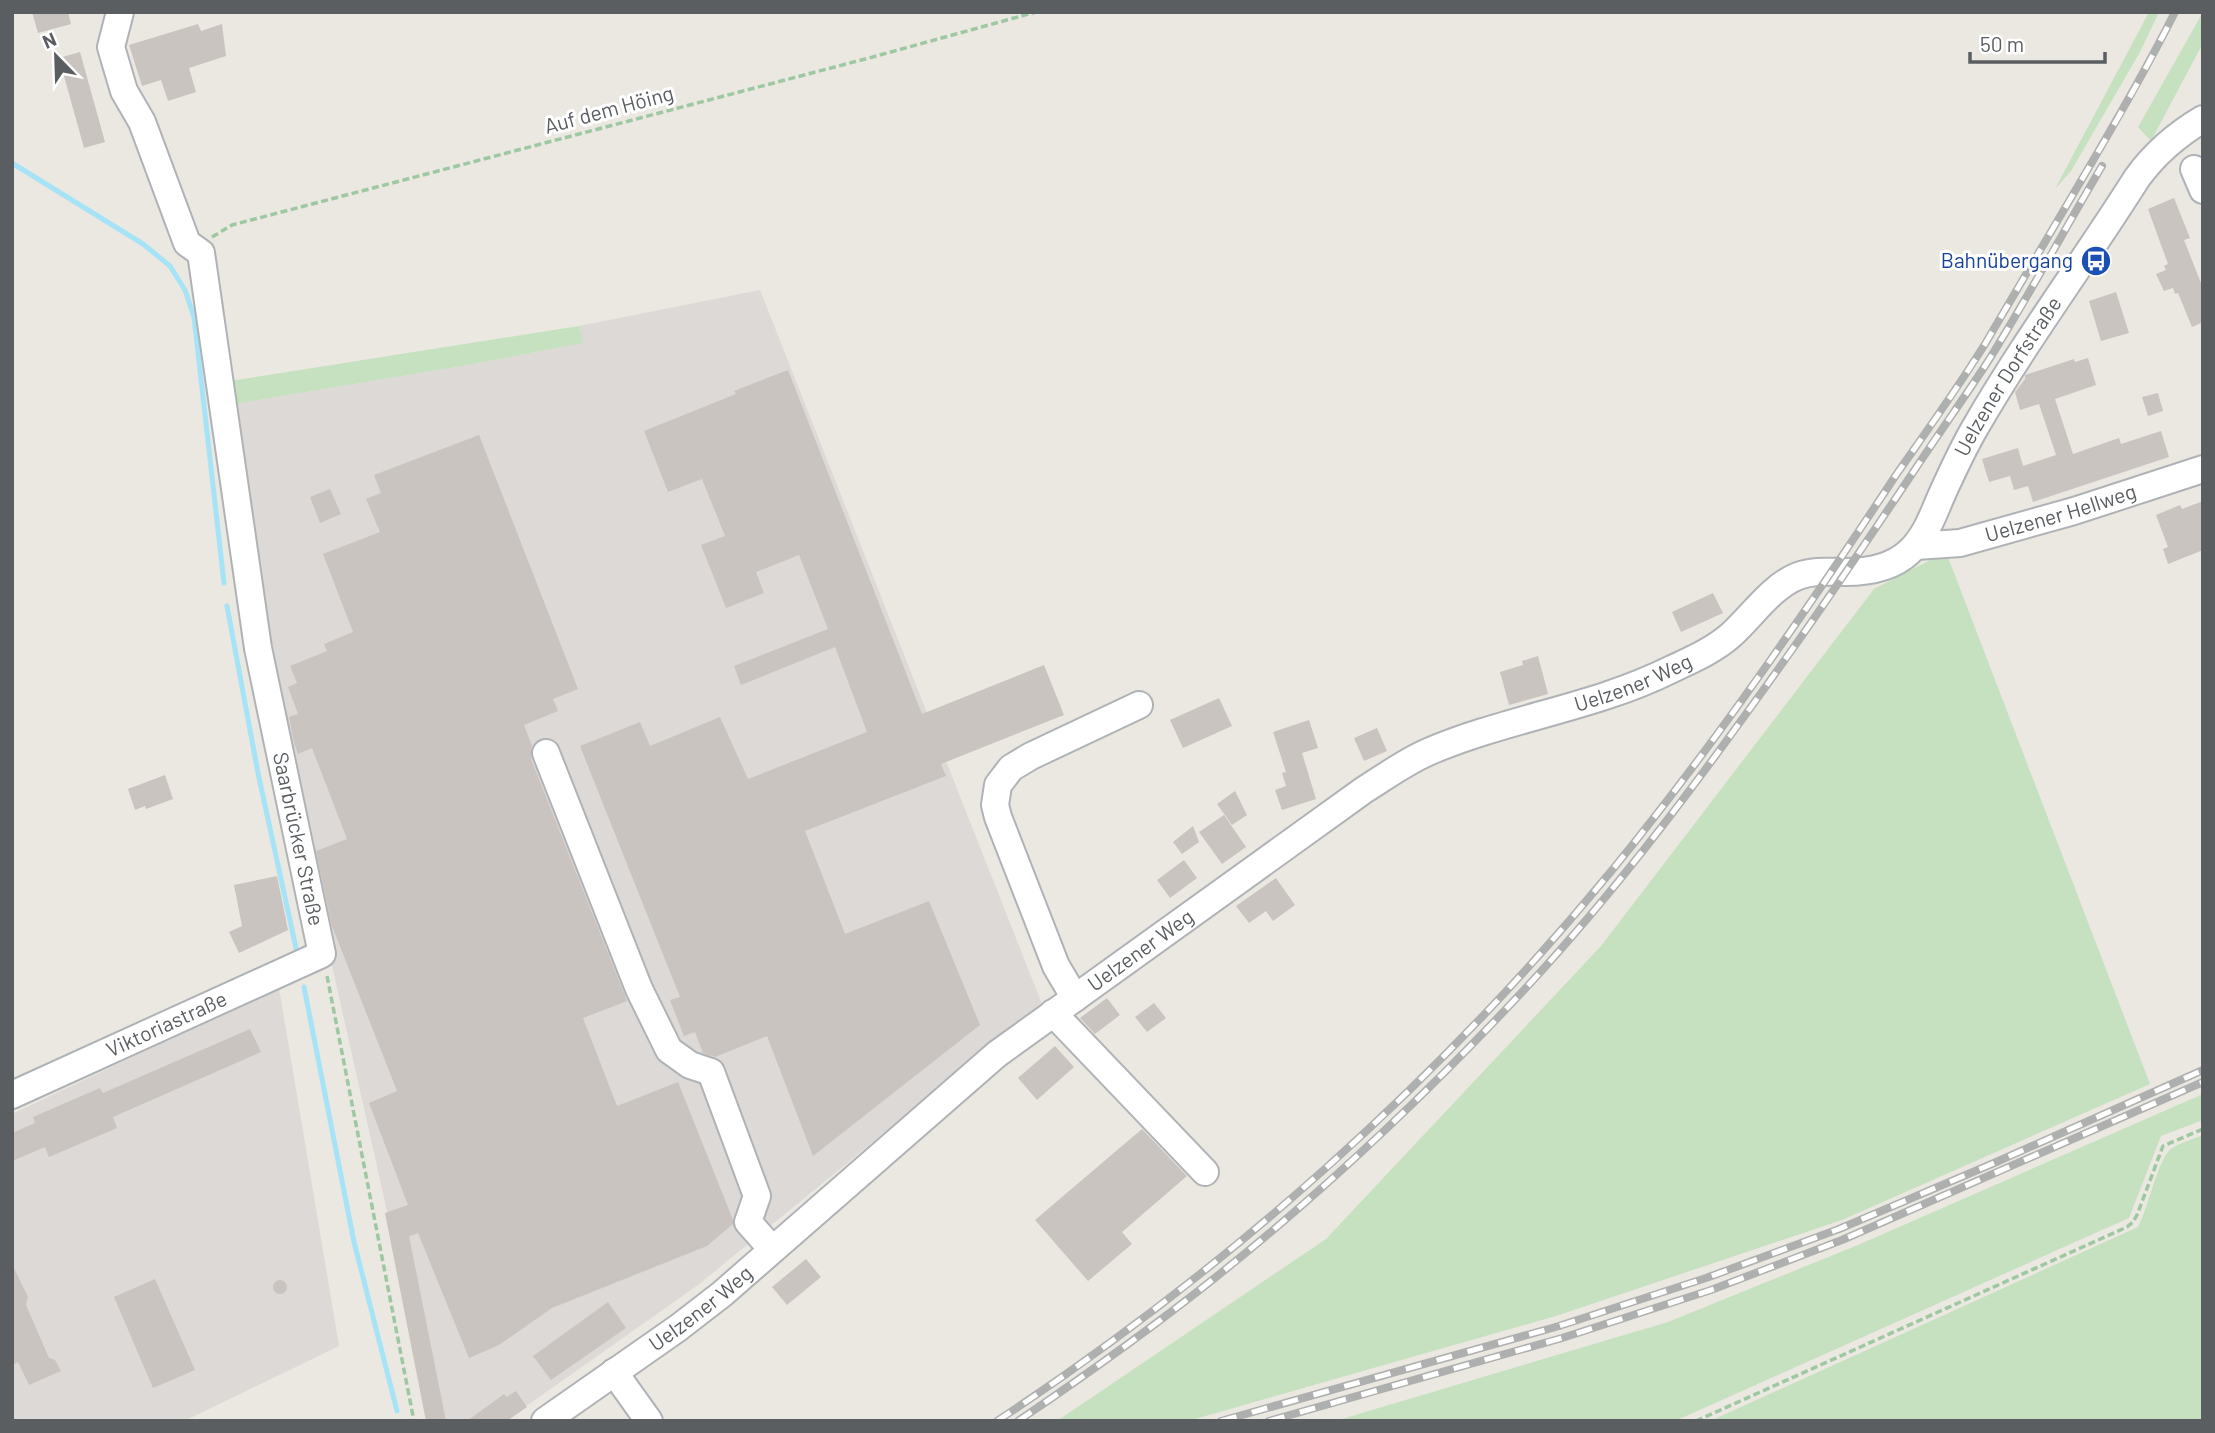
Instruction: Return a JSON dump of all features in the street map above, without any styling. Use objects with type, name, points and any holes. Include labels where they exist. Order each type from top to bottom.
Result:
[{"type":"street","points":[[120,12],[111,47],[124,91],[142,122],[187,243],[201,253]]},
{"type":"street","name":"Uelzener Dorfstraße","points":[[1791,579],[1813,572],[1847,572],[1886,565],[1898,561],[1916,546],[1979,420],[2137,178],[2160,150],[2203,120]]},
{"type":"street","name":"Saarbrücker Straße","points":[[201,253],[258,648],[322,954]]},
{"type":"street","name":"Uelzener Hellweg","points":[[1916,546],[1960,543],[2074,511],[2203,469]]},
{"type":"street","name":"Uelzener Weg","points":[[545,1421],[722,1294],[997,1054],[1364,790],[1399,767],[1450,743],[1612,695],[1653,679],[1714,648],[1791,579]]},
{"type":"street","points":[[1075,998],[1056,966],[998,817],[995,805],[998,785],[1011,768],[1031,756],[1139,705]]},
{"type":"street","points":[[546,753],[639,989],[669,1050],[690,1065],[711,1072],[757,1196],[748,1222],[772,1250]]},
{"type":"street","name":"Viktoriastraße","points":[[12,1095],[322,954]]},
{"type":"street","points":[[1052,1013],[1205,1172]]},
{"type":"street","points":[[614,1372],[649,1421]]},
{"type":"path","name":"Auf dem Höing","points":[[201,253],[212,238],[232,225],[1036,12]]},
{"type":"path","name":"Saarbrücker Straße","points":[[322,954],[414,1421]]},
{"type":"path","points":[[1696,1421],[2127,1227],[2137,1215],[2163,1146],[2203,1129]]},
{"type":"shaded area","points":[[760,290],[1042,1004],[698,1285],[505,1421],[434,1421],[320,912],[257,598],[235,404],[582,343],[579,326]]},
{"type":"shaded area","points":[[279,988],[339,1346],[184,1421],[12,1421],[12,1114]]},
{"type":"green space","points":[[2149,12],[2159,12],[2140,52],[2071,171],[2055,189]]},
{"type":"green space","points":[[2203,12],[2203,43],[2151,141],[2138,127]]},
{"type":"green space","points":[[579,326],[583,343],[235,404],[230,381]]},
{"type":"green space","points":[[1946,552],[2150,1084],[1842,1220],[1556,1316],[1188,1421],[1057,1421],[1326,1239],[1601,946],[1874,589]]},
{"type":"green space","points":[[2203,1094],[2203,1120],[2161,1136],[2129,1218],[1675,1421],[1335,1421],[1668,1322],[1858,1245]]},
{"type":"green space","points":[[2203,1135],[2203,1421],[1710,1421],[2138,1227],[2166,1154],[2171,1149]]},
{"type":"building","points":[[32,12],[68,12],[71,24],[38,33]]},
{"type":"building","points":[[198,24],[201,31],[222,24],[226,56],[189,68],[196,92],[168,101],[161,80],[142,86],[129,45]]},
{"type":"building","points":[[80,52],[105,142],[84,148],[59,58]]},
{"type":"building","points":[[2174,198],[2190,238],[2184,240],[2203,288],[2203,322],[2192,327],[2178,293],[2175,294],[2173,288],[2164,291],[2156,274],[2166,270],[2164,266],[2168,264],[2148,209]]},
{"type":"building","points":[[2116,292],[2129,333],[2101,341],[2089,301]]},
{"type":"building","points":[[2088,358],[2096,385],[2055,399],[2073,454],[2119,438],[2121,444],[2161,431],[2169,457],[2033,502],[2028,486],[2014,490],[2010,476],[1989,482],[1982,459],[2018,448],[2023,466],[2056,455],[2039,404],[2020,410],[2015,392],[2025,375],[2074,359],[2075,362]]},
{"type":"building","points":[[788,370],[922,714],[1044,665],[1064,715],[941,764],[946,776],[805,831],[845,934],[929,901],[980,1025],[813,1156],[767,1036],[715,1057],[703,1053],[695,1032],[684,1036],[670,1000],[680,997],[580,746],[640,722],[650,746],[720,717],[748,779],[867,732],[835,647],[741,685],[734,666],[828,629],[799,555],[756,572],[764,593],[726,608],[701,545],[725,536],[702,479],[668,492],[644,431]]},
{"type":"building","points":[[2158,393],[2163,411],[2148,416],[2142,397]]},
{"type":"building","points":[[479,435],[578,689],[553,699],[558,711],[524,725],[532,746],[531,759],[627,1001],[583,1018],[617,1106],[678,1082],[733,1224],[707,1246],[552,1308],[499,1345],[469,1358],[418,1233],[409,1236],[446,1421],[426,1421],[385,1213],[408,1205],[369,1103],[397,1091],[332,926],[316,851],[347,839],[312,748],[298,754],[289,717],[298,714],[288,687],[297,683],[290,666],[327,651],[324,644],[353,632],[323,554],[380,532],[366,499],[381,493],[374,475]]},
{"type":"building","points":[[330,489],[341,514],[320,523],[310,497]]},
{"type":"building","points":[[2203,501],[2203,550],[2168,564],[2163,549],[2168,547],[2156,515],[2180,505],[2182,509]]},
{"type":"building","points":[[1713,593],[1723,613],[1681,632],[1672,612]]},
{"type":"building","points":[[1538,656],[1548,694],[1509,705],[1500,672],[1523,665],[1522,661]]},
{"type":"building","points":[[1219,698],[1232,726],[1183,748],[1170,720]]},
{"type":"building","points":[[1309,720],[1318,748],[1302,753],[1316,799],[1282,810],[1275,790],[1286,786],[1282,773],[1286,772],[1273,732]]},
{"type":"building","points":[[1377,728],[1387,751],[1364,761],[1354,738]]},
{"type":"building","points":[[165,775],[173,799],[135,810],[128,789]]},
{"type":"building","points":[[1235,791],[1247,815],[1232,825],[1217,804]]},
{"type":"building","points":[[1224,815],[1246,847],[1222,864],[1199,832]]},
{"type":"building","points":[[1193,826],[1199,842],[1182,854],[1173,842]]},
{"type":"building","points":[[1184,860],[1197,878],[1170,898],[1157,880]]},
{"type":"building","points":[[277,876],[288,930],[239,953],[229,932],[242,926],[234,885]]},
{"type":"building","points":[[1276,878],[1295,905],[1273,921],[1266,911],[1249,923],[1236,906]]},
{"type":"building","points":[[1107,998],[1120,1015],[1095,1034],[1080,1018]]},
{"type":"building","points":[[1154,1003],[1166,1018],[1147,1032],[1135,1017]]},
{"type":"building","points":[[250,1029],[261,1052],[113,1117],[117,1128],[49,1157],[45,1147],[12,1161],[12,1133],[35,1123],[33,1117],[100,1088],[103,1093]]},
{"type":"building","points":[[1055,1046],[1074,1067],[1037,1100],[1018,1078]]},
{"type":"building","points":[[1142,1129],[1187,1176],[1122,1232],[1132,1244],[1088,1281],[1035,1220]]},
{"type":"building","points":[[806,1259],[821,1277],[787,1305],[772,1287]]},
{"type":"building","points":[[12,1264],[28,1297],[26,1305],[49,1358],[55,1360],[61,1371],[29,1385],[18,1362],[12,1365]]},
{"type":"building","points":[[155,1279],[195,1370],[153,1388],[114,1297]]},
{"type":"building","points":[[277,1280],[283,1280],[287,1287],[283,1294],[277,1294],[273,1290],[273,1284]]},
{"type":"building","points":[[608,1302],[626,1328],[551,1380],[533,1356]]},
{"type":"building","points":[[516,1391],[527,1407],[507,1421],[467,1421],[504,1394],[507,1397]]},
{"type":"waterway","points":[[12,163],[143,244],[170,266],[185,290],[194,317],[224,583]]},
{"type":"waterway","points":[[227,606],[258,773],[296,948]]},
{"type":"waterway","points":[[304,987],[354,1242],[397,1411]]},
{"type":"railway","points":[[997,1421],[1166,1301],[1326,1168],[1475,1024],[1546,948],[1613,869],[1688,774],[1759,676],[1964,377],[2114,125],[2175,12]]},
{"type":"railway","points":[[1018,1421],[1168,1315],[1297,1210],[1413,1103],[1487,1029],[1559,951],[1628,869],[1694,784],[1824,604],[1992,355],[2102,166]]},
{"type":"railway","points":[[1221,1421],[1559,1326],[1706,1278],[1839,1229],[2203,1070]]},
{"type":"railway","points":[[1269,1421],[1562,1338],[1711,1290],[1842,1240],[2203,1082]]},
{"type":"place","name":"Bahnübergang","points":[[2096,261]]}]
